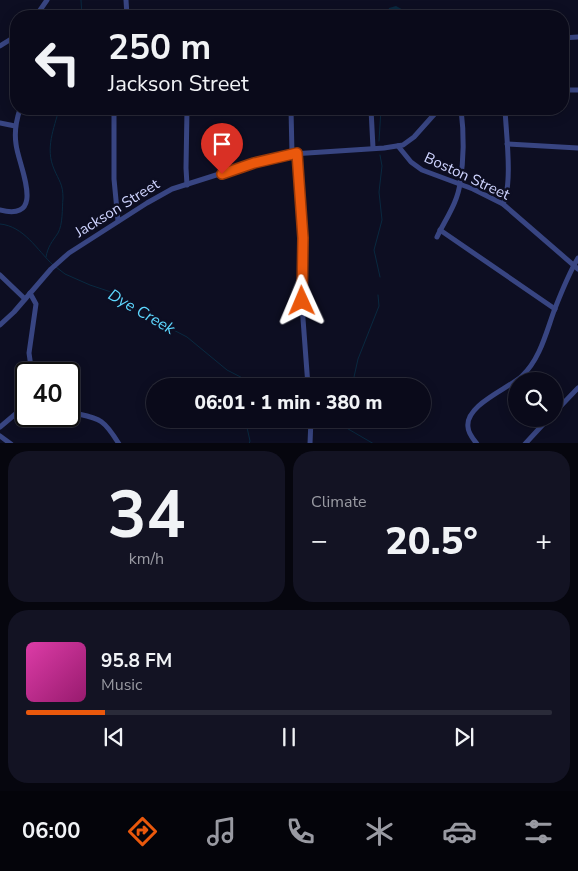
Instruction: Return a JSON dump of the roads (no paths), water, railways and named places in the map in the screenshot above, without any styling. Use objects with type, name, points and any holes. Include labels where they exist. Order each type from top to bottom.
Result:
[{"type":"street","points":[[0,210],[18,211],[24,206],[28,194],[16,146],[15,126],[18,115]]},
{"type":"street","points":[[114,115],[114,179],[118,220]]},
{"type":"street","points":[[187,115],[187,184]]},
{"type":"street","points":[[291,115],[303,238],[301,292],[307,378]]},
{"type":"street","points":[[371,115],[373,148]]},
{"type":"street","points":[[398,146],[408,142],[433,115]]},
{"type":"street","points":[[437,236],[460,184],[463,142],[462,115]]},
{"type":"street","points":[[503,204],[508,184],[505,115]]},
{"type":"street","points":[[0,123],[15,126]]},
{"type":"street","points":[[507,144],[578,148]]},
{"type":"street","name":"Jackson Street","points":[[0,326],[60,260],[118,220],[158,196],[187,184],[254,163],[294,153],[398,146]]},
{"type":"street","name":"Boston Street","points":[[398,146],[411,162],[422,170],[460,184],[503,204],[576,267]]},
{"type":"street","points":[[440,230],[555,309]]},
{"type":"street","points":[[476,443],[468,427],[470,415],[478,406],[522,376],[542,347],[555,309],[576,267],[578,258]]},
{"type":"street","points":[[0,275],[25,299]]},
{"type":"street","points":[[30,293],[36,304],[29,353],[30,362]]},
{"type":"street","points":[[563,404],[578,388]]},
{"type":"street","points":[[0,428],[15,415]]},
{"type":"street","points":[[80,415],[104,422],[118,443]]},
{"type":"street","points":[[526,443],[541,427]]},
{"type":"street","points":[[310,443],[311,428]]},
{"type":"water","points":[[396,6],[403,10],[388,10],[389,8]]},
{"type":"waterway","points":[[81,0],[82,10]]},
{"type":"waterway","points":[[46,257],[49,247],[60,229],[62,216],[62,189],[50,154],[51,139],[57,115]]},
{"type":"waterway","points":[[379,141],[381,115]]},
{"type":"waterway","points":[[380,155],[382,166],[379,192],[382,220],[374,250],[380,277]]},
{"type":"waterway","name":"Dye Creek","points":[[0,224],[16,229],[23,234],[53,265]]},
{"type":"waterway","name":"Dye Creek","points":[[56,267],[65,274],[114,293],[137,311],[187,337],[227,370],[242,378]]},
{"type":"waterway","points":[[354,378],[358,359],[379,306],[378,295]]},
{"type":"waterway","points":[[247,428],[249,443]]},
{"type":"waterway","name":"Dye Creek","points":[[346,428],[372,443]]}]
